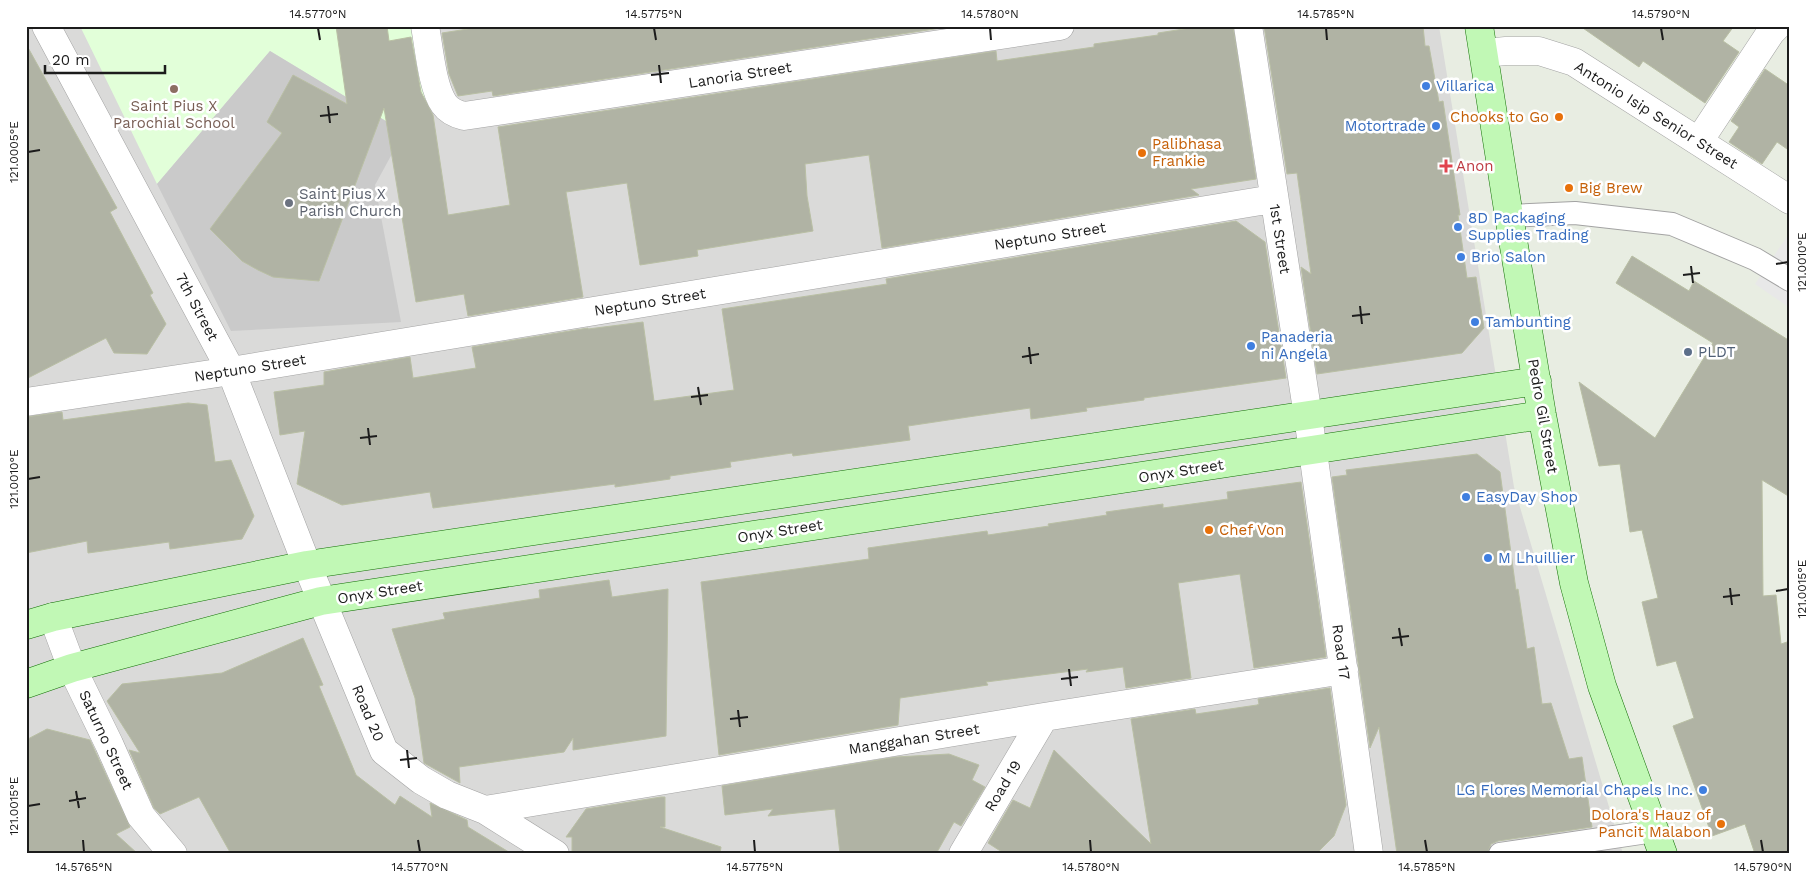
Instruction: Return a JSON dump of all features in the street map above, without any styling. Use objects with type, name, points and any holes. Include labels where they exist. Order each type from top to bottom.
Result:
[{"type":"main road","name":"Pedro Gil Street","points":[[1480,26],[1542,415],[1574,583],[1602,686],[1658,842]]},
{"type":"main road","points":[[26,625],[53,617],[307,565],[1537,381]]},
{"type":"main road","name":"Onyx Street","points":[[26,684],[72,668],[321,601],[1542,415]]},
{"type":"street","name":"7th Street","points":[[46,26],[231,371],[321,601]]},
{"type":"street","name":"Lanoria Street","points":[[425,26],[438,90],[444,104],[454,113],[464,116],[1060,26]]},
{"type":"street","name":"1st Street","points":[[1248,26],[1312,451]]},
{"type":"street","points":[[1699,141],[1771,32],[1777,26]]},
{"type":"street","name":"Antonio Isip Senior Street","points":[[1484,53],[1539,51],[1574,62],[1790,200]]},
{"type":"street","name":"Neptuno Street","points":[[26,402],[231,371],[1274,199]]},
{"type":"street","name":"Road 17","points":[[1312,451],[1369,854]]},
{"type":"street","name":"Road 20","points":[[321,601],[384,751],[421,780],[447,795],[485,810],[555,854]]},
{"type":"street","name":"Saturno Street","points":[[53,617],[72,668],[141,816],[173,854]]},
{"type":"street","name":"Manggahan Street","points":[[485,810],[1344,670]]},
{"type":"street","name":"Road 19","points":[[963,854],[1044,718]]},
{"type":"lane","points":[[1509,216],[1575,213],[1672,224],[1755,259],[1790,280]]},
{"type":"lane","points":[[1500,854],[1658,842]]},
{"type":"shaded area","points":[[26,26],[1439,26],[1514,487],[1623,854],[26,854]]},
{"type":"shaded area","name":"Saint Pius X Parochial School","points":[[80,26],[413,26],[433,126],[404,132],[270,51],[157,184]]},
{"type":"shaded area","points":[[270,51],[404,132],[375,185],[401,322],[231,331],[157,184]]},
{"type":"shaded area","points":[[1790,232],[1790,308],[1755,284]]},
{"type":"building","points":[[336,26],[387,26],[389,41],[411,37],[421,92],[433,115],[448,215],[510,205],[498,127],[996,51],[997,61],[1094,47],[1094,44],[1158,35],[1158,33],[1203,26],[1233,26],[1256,179],[1191,189],[1199,195],[882,248],[869,155],[805,164],[807,196],[813,231],[697,250],[698,256],[640,265],[627,183],[566,192],[583,297],[468,316],[464,294],[416,302],[384,108],[319,281],[273,277],[258,270],[242,261],[210,229],[282,133],[267,122],[293,75],[347,104]]},
{"type":"building","points":[[487,26],[954,26],[493,96],[492,91],[458,96],[449,74],[442,33]]},
{"type":"building","points":[[1264,26],[1423,26],[1425,46],[1429,46],[1439,102],[1443,101],[1460,215],[1458,215],[1467,278],[1476,277],[1484,328],[1462,353],[1317,374],[1301,267],[1311,274],[1297,173],[1287,174]]},
{"type":"building","points":[[1580,26],[1734,26],[1723,41],[1739,52],[1705,103],[1643,61],[1639,67]]},
{"type":"building","points":[[26,44],[117,208],[110,212],[153,293],[150,295],[166,324],[147,354],[114,353],[106,338],[26,379]]},
{"type":"building","points":[[1765,69],[1790,86],[1790,151],[1777,142],[1762,164],[1729,142],[1739,127],[1731,121]]},
{"type":"building","points":[[1236,221],[1265,242],[1286,378],[1144,398],[1144,400],[1086,408],[1087,411],[1031,419],[1030,408],[908,426],[910,440],[793,456],[792,453],[730,462],[731,467],[615,487],[615,484],[433,508],[430,492],[342,505],[297,484],[305,431],[280,435],[274,392],[324,385],[324,372],[410,357],[413,378],[476,368],[472,347],[588,328],[643,322],[654,401],[734,390],[722,309],[887,284],[886,279]]},
{"type":"building","points":[[1632,256],[1689,291],[1694,281],[1790,341],[1790,497],[1762,480],[1763,596],[1776,595],[1781,644],[1790,641],[1790,854],[1755,854],[1745,824],[1712,836],[1673,726],[1694,718],[1676,661],[1657,666],[1642,602],[1658,598],[1642,530],[1630,532],[1620,464],[1599,466],[1579,382],[1655,438],[1713,343],[1616,283]]},
{"type":"building","points":[[188,403],[207,405],[215,462],[231,460],[254,516],[242,539],[170,549],[169,542],[88,553],[87,541],[26,553],[26,417],[62,412],[63,420]]},
{"type":"building","points":[[1477,454],[1500,472],[1516,590],[1518,589],[1527,649],[1534,647],[1542,704],[1551,703],[1569,759],[1582,757],[1592,827],[1498,841],[1491,844],[1487,854],[1397,854],[1379,727],[1370,748],[1332,477],[1347,475],[1346,470]]},
{"type":"building","points":[[1301,482],[1326,657],[1254,668],[1240,574],[1178,583],[1191,678],[1126,688],[1123,667],[1086,672],[1088,669],[986,682],[988,685],[900,698],[898,725],[719,755],[701,582],[869,559],[868,548],[987,531],[988,535],[1049,526],[1048,524],[1107,515],[1106,512],[1163,504],[1163,508],[1228,499],[1227,492]]},
{"type":"building","points":[[609,580],[612,597],[668,589],[666,736],[573,750],[573,738],[564,752],[459,767],[460,783],[424,763],[415,698],[392,629],[445,619],[443,613],[540,598],[539,590]]},
{"type":"building","points":[[303,638],[323,685],[319,686],[356,775],[395,805],[400,796],[432,817],[430,803],[467,820],[468,827],[512,854],[231,854],[199,797],[160,814],[154,808],[129,750],[140,753],[107,701],[122,684],[222,673]]},
{"type":"building","points":[[1330,688],[1346,805],[1334,836],[1316,854],[1005,854],[988,843],[1013,800],[1030,808],[1054,750],[1151,844],[1131,719],[1195,709],[1196,714],[1257,705],[1259,704],[1258,699]]},
{"type":"building","points":[[47,729],[90,740],[130,827],[116,834],[138,854],[26,854],[26,740]]},
{"type":"building","points":[[949,754],[979,765],[972,780],[985,787],[961,826],[954,822],[936,854],[840,854],[835,809],[768,816],[773,809],[725,815],[722,786],[896,757]]},
{"type":"building","points":[[665,797],[665,827],[660,827],[721,847],[720,854],[572,854],[572,837],[566,837],[586,809]]},
{"type":"place","name":"Villarica","points":[[1426,86]]},
{"type":"place","name":"Saint Pius X Parochial School","points":[[174,89]]},
{"type":"place","name":"Chooks to Go","points":[[1559,117]]},
{"type":"place","name":"Motortrade","points":[[1436,126]]},
{"type":"place","name":"Palibhasa Frankie","points":[[1142,153]]},
{"type":"place","name":"Anon","points":[[1446,166]]},
{"type":"place","name":"Big Brew","points":[[1569,188]]},
{"type":"place","name":"Saint Pius X Parish Church","points":[[289,203]]},
{"type":"place","name":"8D Packaging Supplies Trading","points":[[1458,227]]},
{"type":"place","name":"Brio Salon","points":[[1461,257]]},
{"type":"place","name":"Tambunting","points":[[1475,322]]},
{"type":"place","name":"Panaderia ni Angela","points":[[1251,346]]},
{"type":"place","name":"PLDT","points":[[1688,352]]},
{"type":"place","name":"EasyDay Shop","points":[[1466,497]]},
{"type":"place","name":"Chef Von","points":[[1209,530]]},
{"type":"place","name":"M Lhuillier","points":[[1488,558]]},
{"type":"place","name":"LG Flores Memorial Chapels Inc.","points":[[1703,790]]},
{"type":"place","name":"Dolora's Hauz of Pancit Malabon","points":[[1721,824]]}]
